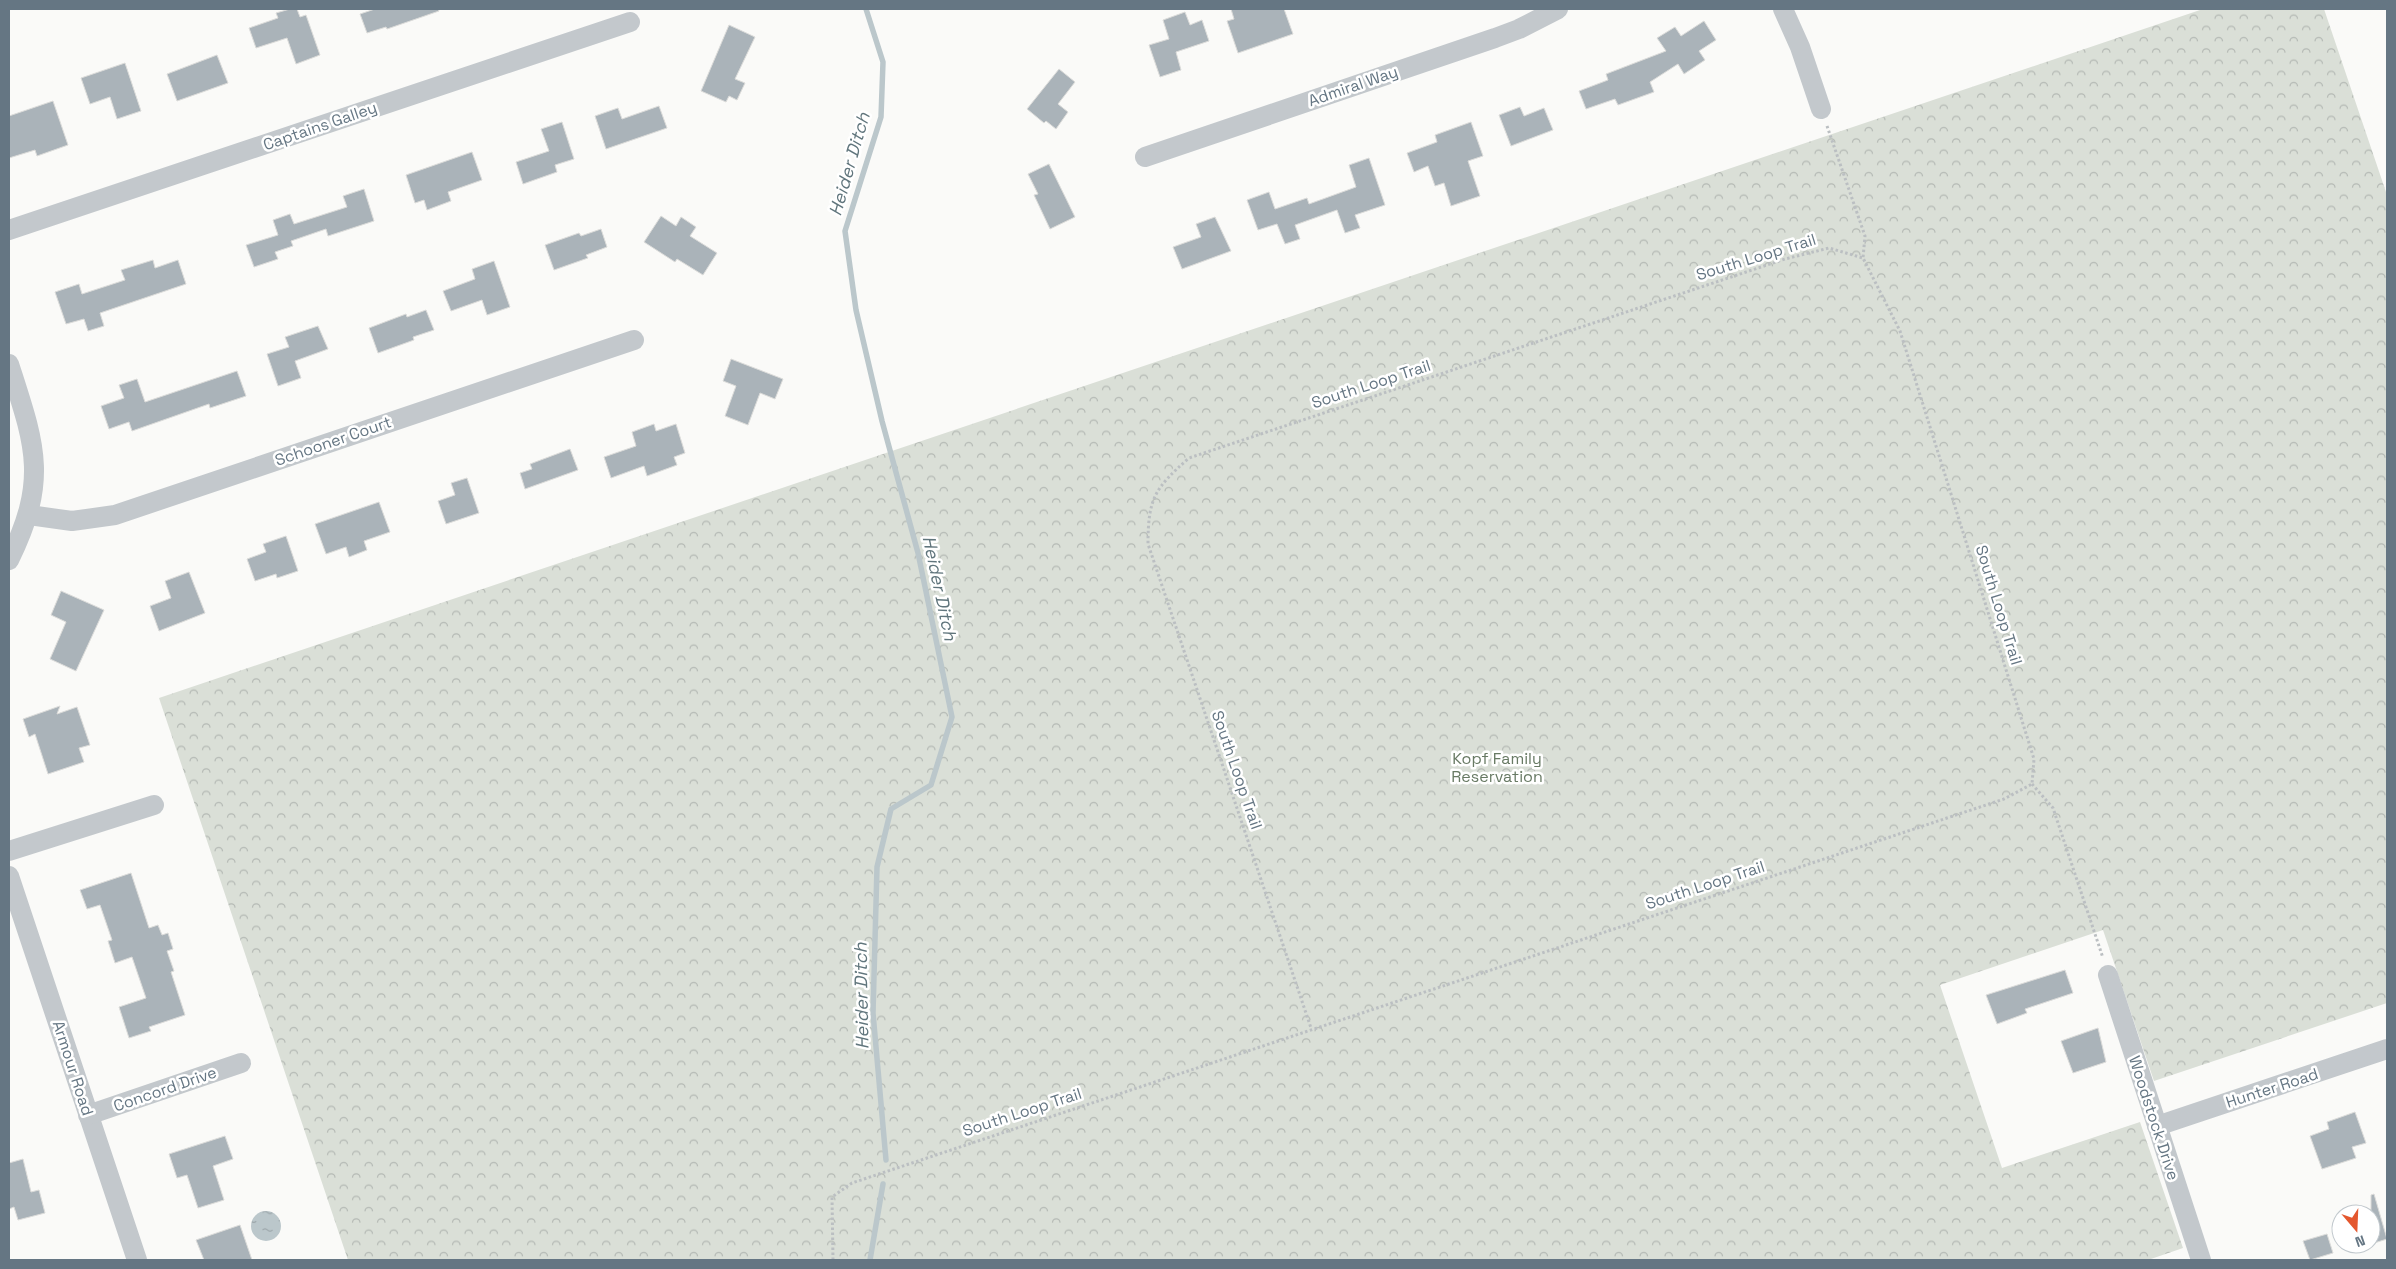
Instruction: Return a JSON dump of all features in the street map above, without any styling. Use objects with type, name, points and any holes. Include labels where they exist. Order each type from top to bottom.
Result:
[{"type":"street","name":"Admiral Way","points":[[1144,156],[1495,38],[1519,29],[1558,9]]},
{"type":"street","points":[[1784,9],[1822,109]]},
{"type":"street","name":"Captains Galley","points":[[9,230],[630,22]]},
{"type":"street","name":"Schooner Court","points":[[29,515],[72,521],[115,515],[634,340]]},
{"type":"street","points":[[9,364],[30,431],[35,458],[35,473],[29,515],[9,560]]},
{"type":"street","points":[[9,851],[154,805]]},
{"type":"street","name":"Armour Road","points":[[9,876],[137,1260]]},
{"type":"street","name":"Woodstock Drive","points":[[2108,975],[2201,1260]]},
{"type":"street","name":"Hunter Road","points":[[2157,1126],[2387,1049]]},
{"type":"street","name":"Concord Drive","points":[[88,1115],[241,1063]]},
{"type":"path","points":[[1822,109],[1865,236],[1863,258]]},
{"type":"path","name":"South Loop Trail","points":[[833,1260],[832,1197],[852,1183],[1311,1028],[2004,799],[2032,784],[2034,759],[1900,332],[1863,258],[1829,248],[1785,259],[1188,458],[1162,481],[1148,513],[1148,544],[1311,1028]]},
{"type":"path","points":[[2032,784],[2053,808],[2108,975]]},
{"type":"green space","name":"Kopf Family Reservation","points":[[2203,9],[2324,9],[2387,195],[2387,1003],[2154,1081],[2103,930],[1940,985],[2002,1168],[2140,1122],[2183,1248],[2148,1260],[348,1260],[159,698]]},
{"type":"water","points":[[266,1211],[277,1215],[281,1226],[277,1237],[266,1241],[255,1237],[251,1226],[255,1215]]},
{"type":"building","points":[[297,9],[300,17],[306,15],[320,55],[296,64],[287,38],[256,48],[249,28],[278,18],[276,13]]},
{"type":"building","points":[[375,9],[438,9],[439,11],[387,29],[386,27],[367,33],[360,14]]},
{"type":"building","points":[[1231,9],[1284,9],[1293,34],[1238,53],[1227,21],[1234,19]]},
{"type":"building","points":[[1185,12],[1190,25],[1202,20],[1209,41],[1176,52],[1181,70],[1160,77],[1149,45],[1169,39],[1163,20]]},
{"type":"building","points":[[1704,21],[1716,40],[1699,51],[1705,60],[1684,74],[1678,64],[1650,82],[1654,92],[1618,105],[1615,99],[1586,109],[1579,91],[1608,80],[1606,74],[1666,51],[1657,38],[1675,27],[1681,36]]},
{"type":"building","points":[[729,25],[755,37],[735,79],[745,83],[737,100],[729,96],[726,102],[701,91]]},
{"type":"building","points":[[217,55],[228,83],[177,101],[167,74]]},
{"type":"building","points":[[125,63],[141,111],[117,119],[110,97],[90,104],[81,78]]},
{"type":"building","points":[[1059,69],[1075,82],[1058,104],[1068,112],[1056,129],[1046,121],[1044,123],[1027,109]]},
{"type":"building","points":[[53,101],[68,145],[37,156],[35,150],[9,158],[9,116]]},
{"type":"building","points":[[659,106],[667,128],[606,149],[595,116],[618,108],[622,119]]},
{"type":"building","points":[[1520,107],[1524,116],[1544,108],[1553,130],[1511,146],[1499,115]]},
{"type":"building","points":[[562,122],[574,159],[555,165],[557,172],[523,184],[516,162],[549,151],[541,129]]},
{"type":"building","points":[[1471,122],[1483,156],[1468,161],[1480,196],[1451,206],[1444,183],[1435,186],[1428,166],[1414,172],[1407,153],[1437,142],[1435,135]]},
{"type":"building","points":[[472,152],[482,180],[448,192],[451,201],[427,210],[424,200],[415,203],[406,175]]},
{"type":"building","points":[[1369,158],[1385,205],[1355,215],[1360,228],[1345,233],[1337,210],[1295,225],[1300,239],[1285,244],[1277,224],[1258,230],[1247,200],[1269,192],[1275,209],[1307,198],[1309,204],[1356,187],[1349,165]]},
{"type":"building","points":[[1049,164],[1075,217],[1050,229],[1034,195],[1038,194],[1028,174]]},
{"type":"building","points":[[364,189],[374,221],[328,236],[326,229],[291,241],[293,246],[275,252],[278,259],[254,267],[246,245],[278,235],[273,220],[290,214],[294,224],[347,207],[343,196]]},
{"type":"building","points":[[661,216],[676,226],[681,217],[696,227],[690,236],[717,253],[703,275],[677,259],[675,262],[644,242]]},
{"type":"building","points":[[1215,217],[1231,251],[1182,269],[1173,247],[1201,237],[1196,224]]},
{"type":"building","points":[[601,229],[607,247],[586,255],[588,258],[554,270],[545,245],[579,233],[581,236]]},
{"type":"building","points":[[153,260],[155,268],[178,260],[186,284],[100,313],[104,326],[88,331],[84,319],[66,324],[55,292],[79,284],[82,294],[125,280],[121,270]]},
{"type":"building","points":[[494,261],[510,307],[487,315],[482,300],[451,311],[443,291],[475,279],[472,269]]},
{"type":"building","points":[[426,310],[434,330],[413,337],[414,340],[378,353],[369,328],[406,314],[407,317]]},
{"type":"building","points":[[318,326],[328,349],[295,361],[301,378],[278,386],[267,354],[289,347],[285,337]]},
{"type":"building","points":[[731,359],[783,379],[775,399],[760,393],[748,425],[725,416],[736,386],[723,381]]},
{"type":"building","points":[[237,371],[246,396],[210,408],[209,404],[132,431],[129,422],[109,429],[101,406],[124,398],[119,385],[137,379],[145,402]]},
{"type":"building","points":[[654,424],[656,431],[676,424],[685,453],[674,457],[677,465],[647,476],[644,466],[611,478],[604,457],[636,446],[632,432]]},
{"type":"building","points":[[570,449],[578,470],[525,489],[520,473],[532,469],[530,464]]},
{"type":"building","points":[[467,478],[479,513],[446,524],[438,501],[455,495],[451,483]]},
{"type":"building","points":[[379,502],[390,532],[364,541],[367,550],[349,557],[346,547],[326,554],[315,524]]},
{"type":"building","points":[[286,536],[298,571],[277,578],[276,574],[255,581],[247,559],[266,552],[263,544]]},
{"type":"building","points":[[189,572],[205,613],[159,631],[150,606],[171,598],[165,581]]},
{"type":"building","points":[[61,591],[104,610],[76,671],[50,659],[66,622],[51,615]]},
{"type":"building","points":[[60,706],[57,714],[77,707],[90,745],[79,748],[84,762],[48,774],[35,734],[29,737],[23,719]]},
{"type":"building","points":[[131,873],[149,928],[158,925],[162,935],[168,933],[173,949],[167,951],[174,971],[171,972],[185,1015],[149,1027],[151,1031],[129,1038],[119,1007],[146,998],[132,957],[115,963],[108,941],[112,940],[100,905],[87,909],[80,890]]},
{"type":"building","points":[[2065,970],[2073,993],[2025,1009],[2027,1013],[1997,1024],[1986,995]]},
{"type":"building","points":[[2098,1028],[2106,1062],[2073,1073],[2061,1041]]},
{"type":"building","points":[[2355,1112],[2366,1143],[2352,1147],[2356,1158],[2322,1169],[2310,1136],[2329,1129],[2327,1122]]},
{"type":"building","points":[[225,1136],[233,1159],[213,1166],[224,1200],[198,1208],[187,1175],[177,1178],[169,1154]]},
{"type":"building","points":[[23,1159],[31,1192],[39,1190],[45,1213],[18,1220],[14,1207],[9,1209],[9,1163]]},
{"type":"building","points":[[2374,1194],[2377,1204],[2371,1204],[2371,1195]]},
{"type":"building","points":[[2381,1218],[2387,1239],[2381,1241]]},
{"type":"building","points":[[240,1225],[252,1260],[204,1260],[196,1240]]},
{"type":"building","points":[[2327,1234],[2331,1254],[2310,1260],[2303,1241]]},
{"type":"waterway","name":"Heider Ditch","points":[[866,9],[883,62],[881,117],[845,231],[856,310],[882,421],[918,553],[952,717],[931,785],[891,809],[877,867],[873,1013],[886,1160]]},
{"type":"waterway","name":"Heider Ditch","points":[[870,1260],[883,1184]]}]
